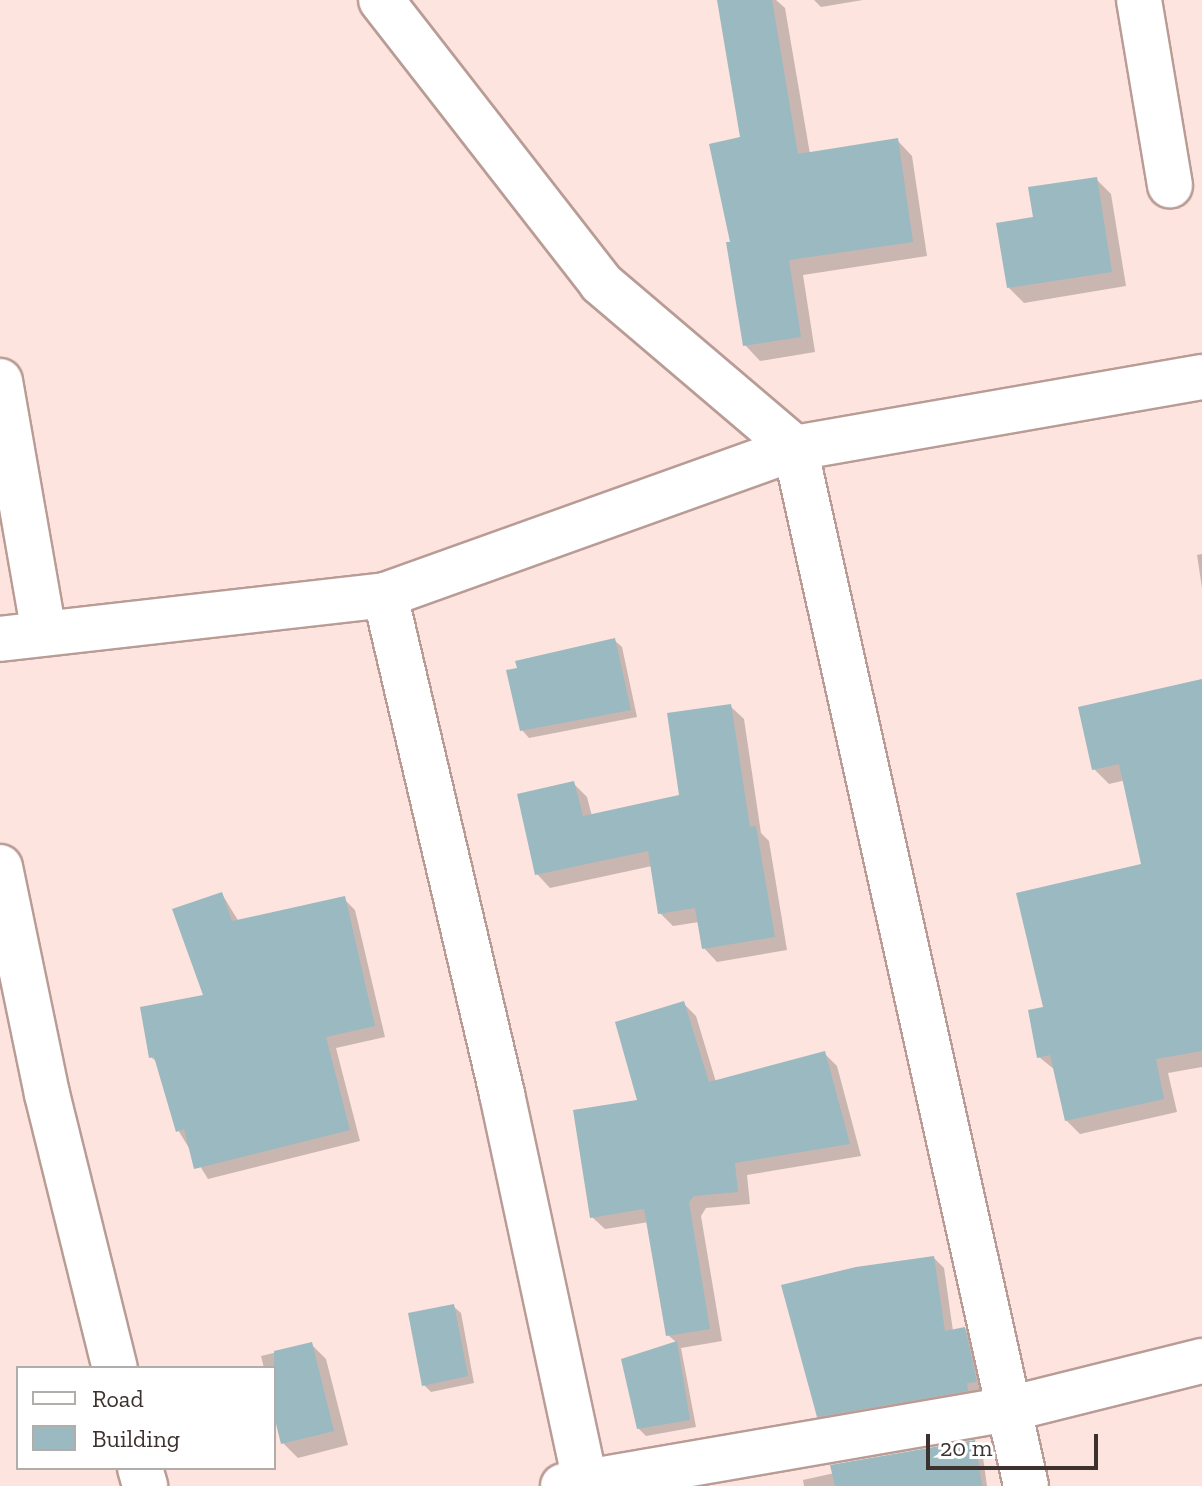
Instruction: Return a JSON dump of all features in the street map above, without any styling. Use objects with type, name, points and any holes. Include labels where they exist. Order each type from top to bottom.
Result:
[{"type":"street","points":[[381,0],[601,283],[795,448],[1026,1486]]},
{"type":"street","points":[[1139,0],[1170,185]]},
{"type":"street","points":[[0,639],[385,595],[795,448],[1202,377]]},
{"type":"street","points":[[0,381],[44,633]]},
{"type":"street","points":[[385,595],[502,1094],[578,1485],[1009,1409],[1202,1361]]},
{"type":"street","points":[[0,867],[47,1094],[115,1366]]},
{"type":"building","points":[[717,0],[772,0],[798,154],[898,138],[913,242],[789,260],[801,337],[743,346],[726,242],[730,242],[709,144],[740,137]]},
{"type":"building","points":[[1097,177],[1112,272],[1007,288],[996,223],[1033,217],[1028,187]]},
{"type":"building","points":[[615,638],[631,710],[520,731],[506,670],[517,668],[515,661]]},
{"type":"building","points":[[1202,679],[1202,1051],[1156,1059],[1164,1099],[1065,1121],[1050,1055],[1037,1058],[1028,1010],[1043,1007],[1016,893],[1141,864],[1119,764],[1092,770],[1078,707]]},
{"type":"building","points":[[731,704],[750,827],[756,826],[775,937],[702,949],[695,908],[658,914],[648,851],[535,875],[517,794],[574,781],[583,816],[679,795],[667,713]]},
{"type":"building","points":[[222,892],[232,921],[345,896],[375,1026],[326,1037],[350,1130],[194,1169],[184,1129],[176,1132],[154,1057],[149,1058],[140,1007],[203,995],[172,909]]},
{"type":"building","points":[[684,1001],[709,1082],[825,1051],[850,1144],[735,1163],[738,1192],[694,1196],[689,1202],[710,1329],[666,1336],[644,1209],[590,1218],[573,1110],[637,1100],[615,1022]]},
{"type":"building","points":[[934,1256],[945,1331],[965,1327],[977,1382],[967,1383],[968,1391],[817,1417],[781,1285],[856,1267]]},
{"type":"building","points":[[454,1304],[468,1376],[422,1386],[408,1313]]},
{"type":"building","points":[[677,1341],[690,1420],[637,1429],[621,1359]]},
{"type":"building","points":[[312,1342],[334,1431],[281,1444],[276,1424],[274,1351]]},
{"type":"building","points":[[975,1440],[982,1486],[835,1486],[830,1465]]}]
